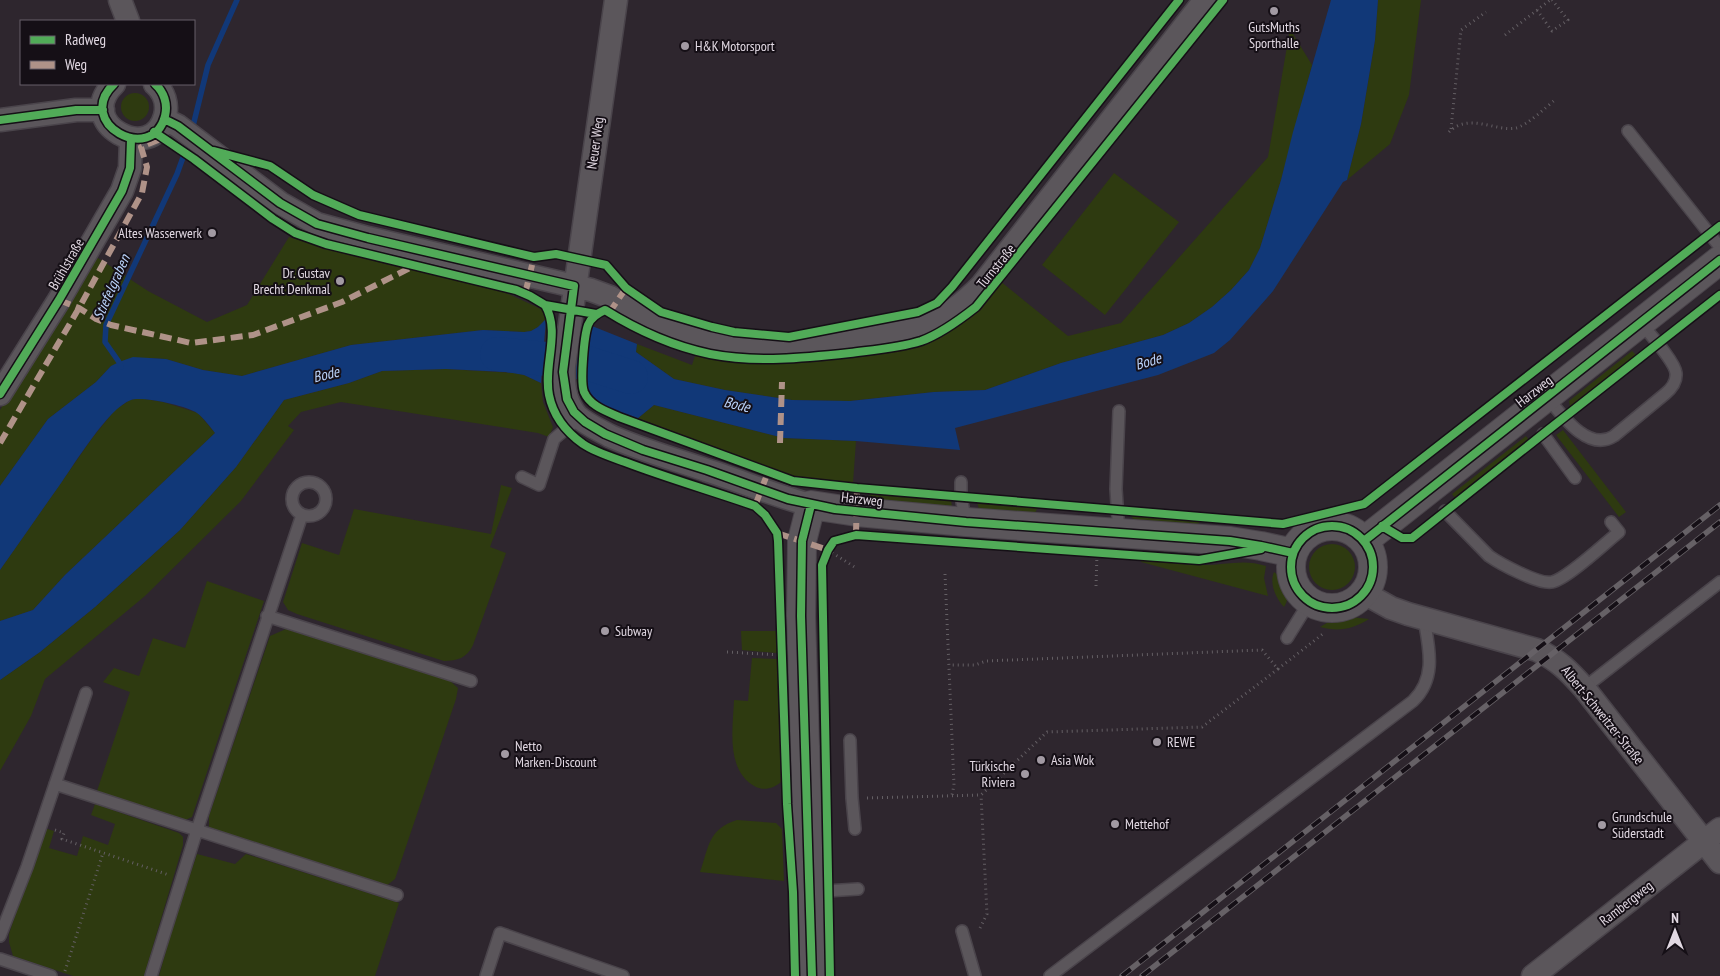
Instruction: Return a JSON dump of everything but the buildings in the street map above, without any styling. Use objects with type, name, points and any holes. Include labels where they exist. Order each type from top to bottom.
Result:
[{"type":"main road","name":"Harzweg","points":[[1364,541],[1720,260]]},
{"type":"main road","name":"Harzweg","points":[[811,505],[850,511],[966,522],[1233,542],[1293,553]]},
{"type":"main road","points":[[811,505],[802,541],[801,616],[812,976]]},
{"type":"main road","points":[[1325,526],[1336,526],[1356,534],[1364,541],[1370,553],[1373,567],[1364,593],[1353,602],[1338,607],[1324,607],[1310,601],[1301,593],[1292,577],[1291,565],[1293,553],[1306,536],[1325,526]]},
{"type":"street","points":[[120,0],[128,20]]},
{"type":"street","name":"Neuer Weg","points":[[574,286],[616,0]]},
{"type":"street","name":"Turnstraße","points":[[171,123],[280,203],[317,224],[574,286],[610,297],[655,323],[674,331],[711,341],[753,347],[793,348],[921,326],[940,319],[963,304],[982,285],[1205,0]]},
{"type":"street","points":[[113,85],[106,94],[103,110],[105,118],[112,129],[130,139],[150,135],[158,128],[171,123],[162,93],[156,85]]},
{"type":"street","points":[[0,120],[76,110],[103,110]]},
{"type":"street","name":"Brühlstraße","points":[[0,394],[60,300],[122,191],[130,168],[130,139]]},
{"type":"street","points":[[574,286],[564,378],[567,399],[577,415]]},
{"type":"street","name":"Harzweg","points":[[577,415],[605,434],[642,450],[811,505]]},
{"type":"street","name":"Albert-Schweitzer-Straße","points":[[1364,593],[1391,608],[1424,619],[1537,650],[1564,666],[1712,835],[1720,862]]},
{"type":"street","name":"Rambergweg","points":[[1532,976],[1712,835]]},
{"type":"lane","points":[[1628,131],[1720,247]]},
{"type":"lane","points":[[1547,397],[1564,417],[1586,437],[1604,440],[1614,436],[1668,391],[1676,378],[1673,366],[1641,323]]},
{"type":"lane","points":[[1119,534],[1116,489],[1120,411]]},
{"type":"lane","points":[[522,477],[539,485],[554,439],[577,415]]},
{"type":"lane","points":[[1543,434],[1575,478]]},
{"type":"lane","points":[[961,482],[961,497],[966,522]]},
{"type":"lane","points":[[1445,511],[1489,556],[1503,566],[1546,583],[1562,578],[1619,532],[1611,522]]},
{"type":"lane","points":[[151,976],[267,616],[302,515]]},
{"type":"lane","points":[[1584,688],[1720,582]]},
{"type":"lane","points":[[1287,638],[1310,601]]},
{"type":"lane","points":[[267,616],[471,680]]},
{"type":"lane","points":[[1050,976],[1414,702],[1426,685],[1429,670],[1429,648],[1424,619]]},
{"type":"lane","points":[[0,936],[41,825],[86,693]]},
{"type":"lane","points":[[850,740],[855,829]]},
{"type":"lane","points":[[55,784],[397,894]]},
{"type":"lane","points":[[810,892],[858,889]]},
{"type":"lane","points":[[962,931],[975,976]]},
{"type":"lane","points":[[486,976],[500,933],[623,976]]},
{"type":"lane","points":[[0,959],[51,976]]},
{"type":"path","points":[[1505,35],[1537,10],[1551,0],[1568,20],[1552,31],[1537,10]]},
{"type":"path","points":[[1486,12],[1461,30],[1450,130],[1461,125],[1479,123],[1514,128],[1522,126],[1556,99]]},
{"type":"path","points":[[828,550],[856,568]]},
{"type":"path","points":[[1096,586],[1097,553]]},
{"type":"path","points":[[945,574],[954,785],[952,796]]},
{"type":"path","points":[[852,798],[981,795],[1047,732],[1202,727],[1324,633]]},
{"type":"path","points":[[949,665],[975,665],[986,661],[1262,650],[1278,669]]},
{"type":"path","points":[[727,652],[783,656]]},
{"type":"path","points":[[980,928],[987,914],[981,795]]},
{"type":"path","points":[[41,825],[64,833],[62,839],[181,879]]},
{"type":"path","points":[[63,976],[103,853]]},
{"type":"green space","points":[[1378,0],[1421,0],[1409,95],[1390,144],[1347,180],[1361,124],[1375,40]]},
{"type":"green space","points":[[1290,29],[1312,65],[1281,180],[1260,248],[1249,270],[1231,290],[1212,307],[1189,323],[1163,335],[1061,363],[985,390],[934,392],[849,401],[792,400],[725,390],[674,379],[636,352],[637,344],[692,365],[696,353],[738,358],[797,360],[871,354],[894,350],[927,342],[956,327],[982,302],[1000,281],[1068,336],[1121,323],[1268,157]]},
{"type":"green space","points":[[135,93],[145,97],[149,107],[145,117],[135,121],[125,117],[121,107],[125,97]]},
{"type":"green space","points":[[1114,173],[1179,222],[1105,315],[1042,265]]},
{"type":"green space","points":[[289,237],[382,263],[502,291],[541,309],[546,319],[538,327],[524,332],[483,330],[351,345],[242,376],[203,370],[166,359],[149,358],[111,366],[96,382],[48,419],[0,486],[0,410],[95,256],[148,291],[207,322],[247,305]]},
{"type":"green space","points":[[1632,351],[1636,355],[1570,407],[1569,401]]},
{"type":"green space","points":[[446,369],[515,373],[541,383],[543,402],[553,427],[549,437],[538,433],[341,402],[301,412],[288,426],[294,430],[241,501],[145,596],[45,679],[31,716],[0,771],[0,680],[40,652],[95,607],[180,530],[236,467],[284,400],[349,383],[382,371]]},
{"type":"green space","points":[[139,398],[163,402],[198,413],[215,433],[65,575],[33,610],[0,621],[0,570],[93,437],[115,410],[130,400]]},
{"type":"green space","points":[[654,405],[784,438],[856,441],[853,483],[791,476],[637,419]]},
{"type":"green space","points":[[1563,430],[1626,512],[1619,517],[1556,435]]},
{"type":"green space","points":[[1526,436],[1529,440],[1455,498],[1452,494]]},
{"type":"green space","points":[[501,485],[512,488],[490,547],[506,553],[473,645],[465,656],[444,661],[297,614],[288,610],[283,602],[302,543],[339,555],[354,509],[491,534]]},
{"type":"green space","points":[[870,492],[951,500],[952,507],[869,500]]},
{"type":"green space","points":[[977,502],[1038,507],[1035,513],[979,509]]},
{"type":"green space","points":[[1130,515],[1202,520],[1196,526],[1135,521]]},
{"type":"green space","points":[[1327,544],[1337,544],[1351,554],[1355,567],[1351,580],[1345,586],[1337,590],[1327,590],[1313,580],[1309,572],[1309,562],[1319,548]]},
{"type":"green space","points":[[1141,559],[1193,565],[1241,562],[1266,566],[1264,578],[1268,596],[1141,562]]},
{"type":"green space","points":[[1274,572],[1286,588],[1287,598],[1284,607],[1274,591],[1272,581]]},
{"type":"green space","points":[[207,581],[264,601],[192,817],[183,821],[96,794],[130,692],[103,682],[114,668],[139,676],[153,638],[185,648]]},
{"type":"green space","points":[[1350,617],[1369,619],[1346,629],[1320,627],[1332,620]]},
{"type":"green space","points":[[286,629],[450,681],[458,688],[456,699],[395,879],[386,886],[209,829],[209,816],[270,636]]},
{"type":"green space","points":[[741,631],[777,631],[777,653],[742,650]]},
{"type":"green space","points":[[752,658],[778,659],[781,782],[766,789],[756,787],[746,780],[739,771],[733,748],[734,700],[748,701]]},
{"type":"green space","points":[[95,804],[179,833],[183,837],[183,845],[144,976],[73,976],[13,956],[9,942],[9,934],[44,828],[54,831],[49,848],[77,856],[83,836],[108,845],[115,824],[91,815]]},
{"type":"green space","points":[[737,820],[776,823],[782,829],[784,881],[700,872],[708,847],[715,834],[720,828]]},
{"type":"green space","points":[[197,854],[235,864],[246,854],[399,903],[375,976],[159,976],[172,929]]},
{"type":"water","points":[[1331,0],[1378,0],[1375,40],[1361,124],[1347,180],[1343,182],[1273,291],[1230,340],[1214,353],[1158,375],[955,428],[960,450],[856,441],[784,438],[654,405],[637,419],[603,407],[594,401],[589,394],[586,365],[592,326],[637,344],[636,352],[674,379],[725,390],[792,400],[850,401],[934,392],[985,390],[1061,363],[1163,335],[1189,323],[1212,307],[1231,290],[1249,270],[1260,248]]},
{"type":"water","points":[[546,319],[541,383],[524,375],[506,372],[446,369],[382,371],[349,383],[284,400],[236,467],[180,530],[95,607],[40,652],[0,680],[0,621],[33,610],[65,575],[215,433],[200,415],[184,407],[145,399],[131,400],[122,405],[92,438],[0,570],[0,486],[48,419],[96,382],[111,366],[133,357],[166,359],[203,370],[242,376],[351,345],[483,330],[524,332],[538,327]]},
{"type":"waterway","name":"Stiefelgraben","points":[[192,130],[208,65],[237,0]]},
{"type":"waterway","name":"Stiefelgraben","points":[[121,367],[105,342],[106,325],[177,174],[189,141]]},
{"type":"waterway","name":"Bode","points":[[497,354],[587,363],[631,377]]},
{"type":"railway","points":[[1122,976],[1720,505]]},
{"type":"railway","points":[[1142,976],[1720,522]]},
{"type":"marked path","points":[[0,443],[79,308],[142,193],[147,167],[141,147],[163,138]]},
{"type":"marked path","points":[[525,294],[534,257]]},
{"type":"marked path","points":[[59,300],[111,325],[191,343],[253,335],[342,302],[414,266]]},
{"type":"marked path","points":[[609,313],[626,288]]},
{"type":"marked path","points":[[780,443],[782,382]]},
{"type":"marked path","points":[[755,506],[768,472]]},
{"type":"marked path","points":[[856,535],[857,488]]},
{"type":"marked path","points":[[777,533],[828,550]]},
{"type":"cycle path","points":[[214,151],[270,166],[313,195],[359,215],[534,257],[556,254],[606,265],[626,288],[661,312],[734,332],[789,337],[918,312],[937,303],[952,287],[1179,0]]},
{"type":"cycle path","points":[[1223,0],[976,307],[950,326],[921,341],[895,347],[798,358],[762,359],[727,357],[682,347],[642,331],[605,310],[597,314],[589,322],[585,339],[582,379],[584,392],[587,397],[599,408],[619,417],[793,481],[1283,524],[1364,504],[1720,226]]},
{"type":"cycle path","points":[[113,85],[104,99],[103,112],[109,124],[119,133],[132,138],[146,138],[157,131],[165,116],[166,107],[164,99],[156,85]]},
{"type":"cycle path","points":[[0,120],[76,110],[103,110]]},
{"type":"cycle path","points":[[164,119],[178,126],[280,203],[317,224],[368,238],[574,286],[563,372],[567,399],[574,412],[585,422],[605,434],[643,450],[707,470],[788,499],[835,509],[966,522],[1230,541],[1293,553]]},
{"type":"cycle path","points":[[154,132],[295,233],[326,244],[516,290],[545,305],[596,314]]},
{"type":"cycle path","points":[[0,394],[59,300],[122,191],[130,168],[131,139]]},
{"type":"cycle path","points":[[1364,541],[1720,260]]},
{"type":"cycle path","points":[[1382,526],[1402,538],[1412,538],[1720,295]]},
{"type":"cycle path","points":[[545,305],[550,315],[552,326],[548,372],[549,395],[557,416],[571,434],[583,444],[603,454],[755,506],[765,515],[777,533],[795,976]]},
{"type":"cycle path","points":[[811,505],[802,541],[801,616],[812,976]]},
{"type":"cycle path","points":[[1332,526],[1348,529],[1361,538],[1370,551],[1373,567],[1370,583],[1361,596],[1348,605],[1332,608],[1316,605],[1303,596],[1294,583],[1291,567],[1294,551],[1303,538],[1316,529],[1332,526]]},
{"type":"cycle path","points":[[830,976],[822,565],[834,541],[856,535],[1199,560],[1261,549]]},
{"type":"place","name":"GutsMuths Sporthalle","points":[[1274,11]]},
{"type":"place","name":"H&K Motorsport","points":[[685,46]]},
{"type":"place","name":"Altes Wasserwerk","points":[[212,233]]},
{"type":"place","name":"Dr. Gustav Brecht Denkmal","points":[[340,281]]},
{"type":"place","name":"Subway","points":[[605,631]]},
{"type":"place","name":"REWE","points":[[1157,742]]},
{"type":"place","name":"Netto Marken-Discount","points":[[505,754]]},
{"type":"place","name":"Asia Wok","points":[[1041,760]]},
{"type":"place","name":"Türkische Riviera","points":[[1025,774]]},
{"type":"place","name":"Mettehof","points":[[1115,824]]},
{"type":"place","name":"Grundschule Süderstadt","points":[[1602,825]]}]
